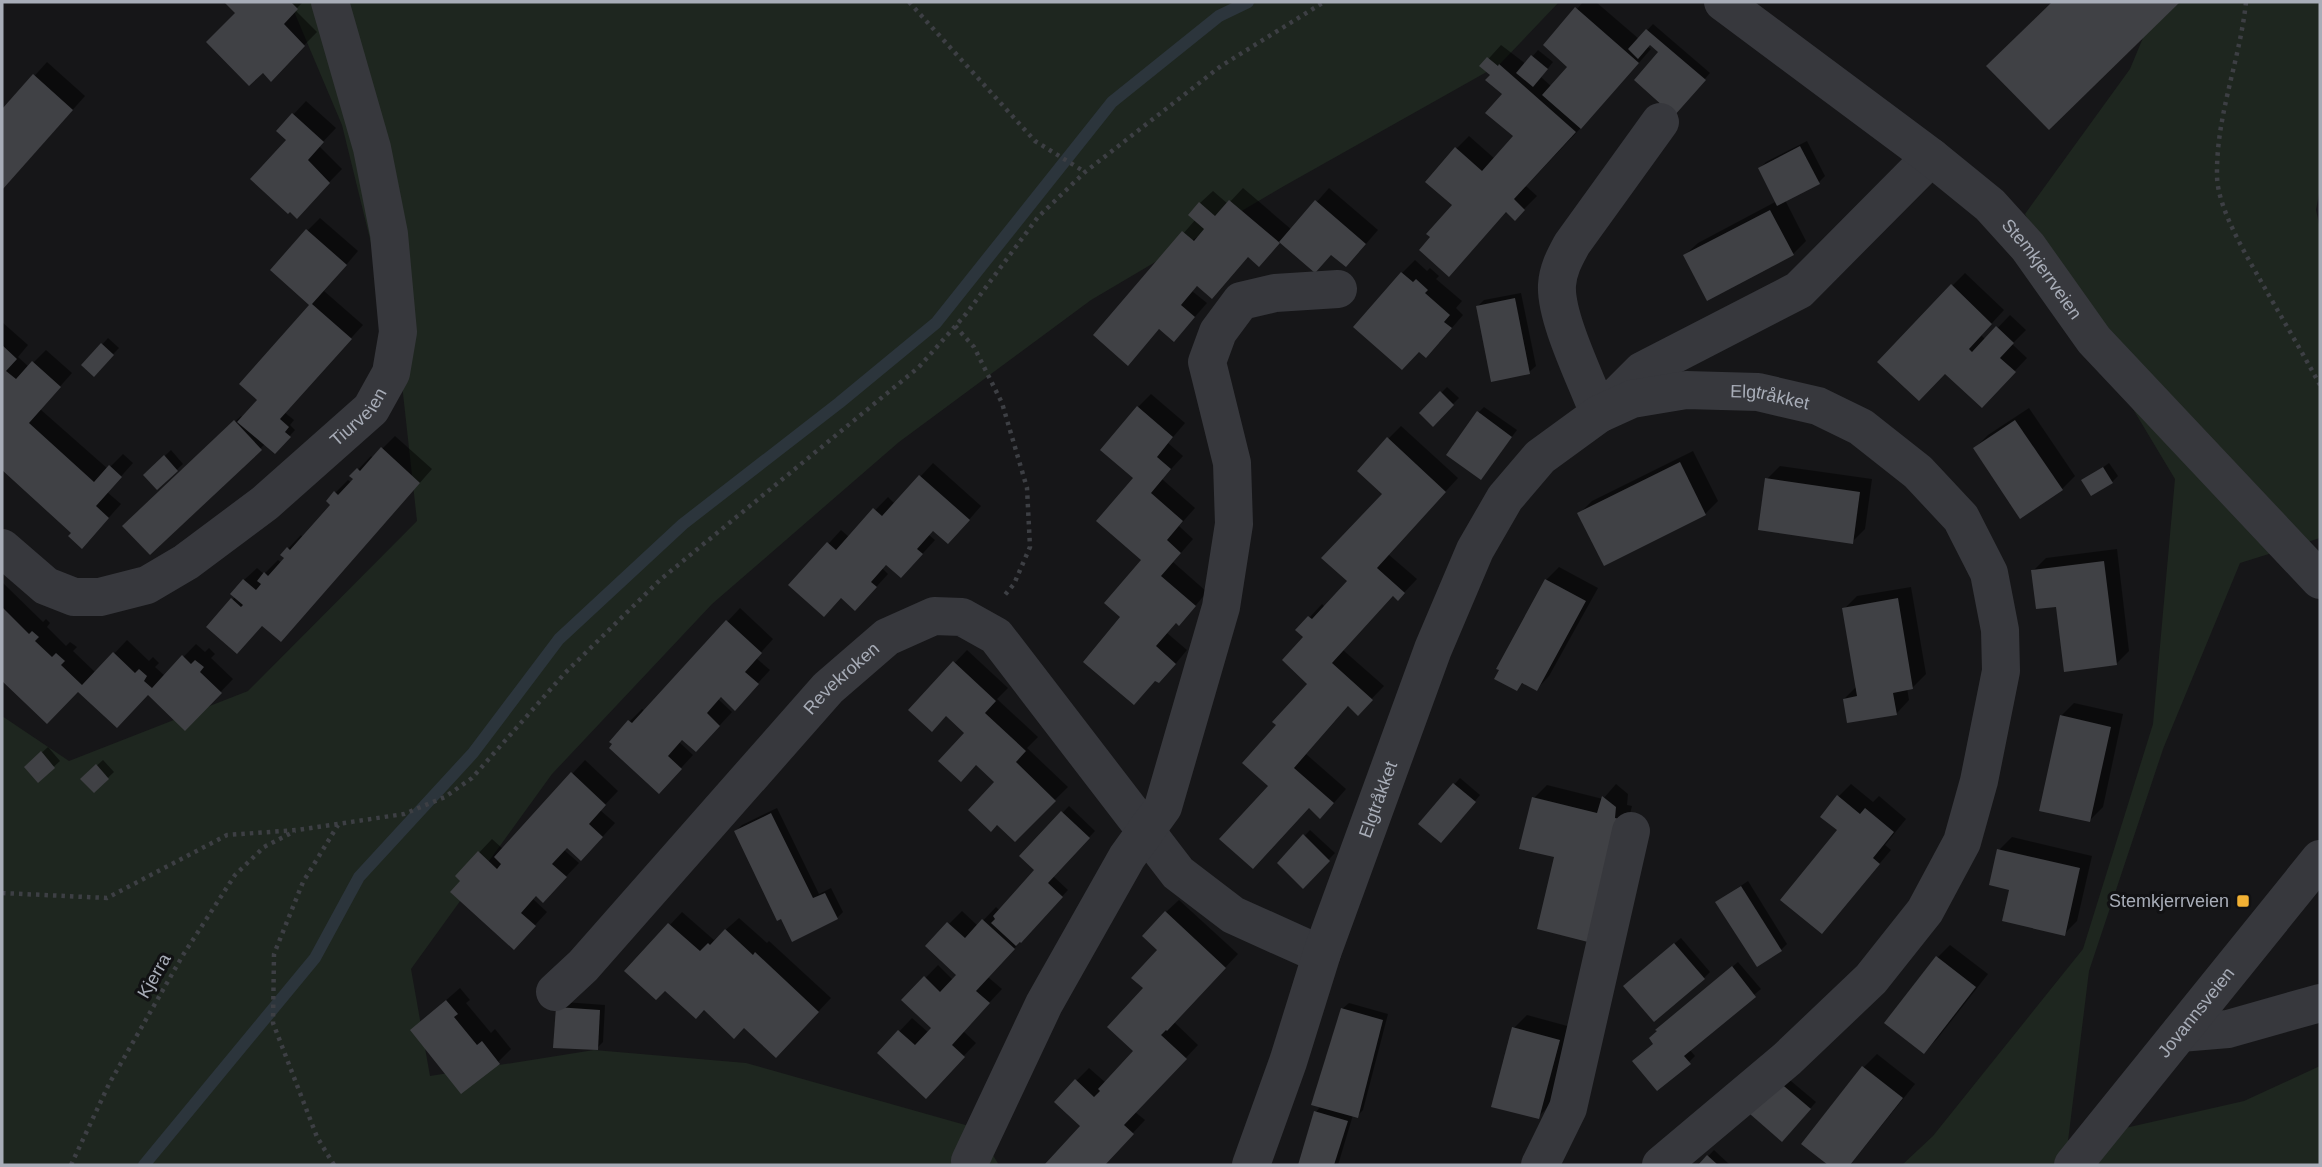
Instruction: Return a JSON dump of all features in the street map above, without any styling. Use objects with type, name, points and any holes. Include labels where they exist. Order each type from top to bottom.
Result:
[{"type":"street","name":"Tiurveien","points":[[2,548],[46,586],[74,597],[100,597],[147,585],[186,562],[265,503],[371,409],[391,373],[398,332],[389,234],[372,148],[330,2]]},
{"type":"street","name":"Stemkjerrveien","points":[[1723,2],[1931,157],[1990,205],[2028,247],[2094,340],[2320,580]]},
{"type":"street","points":[[1660,122],[1572,244],[1561,265],[1557,286],[1560,315],[1599,414],[1642,371],[1799,290],[1931,157]]},
{"type":"street","points":[[970,1161],[1044,1004],[1127,857],[1163,807],[1221,607],[1234,524],[1232,463],[1207,362],[1218,332],[1241,301],[1275,293],[1338,289]]},
{"type":"street","name":"Elgtråkket","points":[[1251,1165],[1288,1062],[1322,953],[1433,649],[1475,550],[1505,498],[1540,457],[1599,414],[1632,399],[1686,390],[1758,392],[1818,407],[1861,427],[1918,472],[1961,518],[1989,573],[2000,630],[2001,671],[1979,781],[1962,842],[1925,911],[1871,979],[1787,1059],[1661,1165]]},
{"type":"street","name":"Revekroken","points":[[555,992],[583,966],[828,688],[887,637],[934,616],[962,617],[996,636],[1178,873],[1233,915],[1322,953]]},
{"type":"street","points":[[1540,1165],[1568,1108],[1631,831]]},
{"type":"street","name":"Jovannsveien","points":[[2073,1165],[2320,859]]},
{"type":"street","points":[[2180,1033],[2228,1029],[2320,1003]]},
{"type":"path","points":[[909,2],[1016,121],[1042,145],[1084,171]]},
{"type":"path","points":[[2,893],[107,898],[227,835],[297,830],[404,814],[445,797],[472,778],[565,673],[661,579],[919,367],[955,326],[1038,217],[1084,171],[1221,66],[1324,2]]},
{"type":"path","points":[[2246,2],[2243,35],[2218,139],[2217,178],[2227,214],[2246,253],[2320,385]]},
{"type":"path","points":[[955,326],[974,347],[1002,403],[1027,488],[1030,547],[1014,584],[980,627]]},
{"type":"path","points":[[334,1165],[317,1137],[273,1023],[274,954],[303,882],[339,824]]},
{"type":"path","name":"Kjerra","points":[[71,1165],[108,1084],[183,955],[235,875],[264,847],[297,830]]},
{"type":"shaded area","points":[[290,2],[1559,2],[1499,65],[1284,186],[1091,300],[899,442],[712,604],[552,774],[411,969],[430,1076],[594,1050],[746,1063],[976,1128],[999,1165],[2,1165],[2,716],[69,761],[248,691],[417,521],[399,357],[342,125]]},
{"type":"shaded area","points":[[2168,2],[2320,2],[2320,189],[2316,210],[2320,228],[2320,538],[2240,563],[2163,749],[2089,971],[2068,1141],[2244,1101],[2320,1066],[2320,1165],[1902,1165],[1933,1136],[2083,949],[2153,724],[2175,479],[2112,374],[2025,214],[2130,69],[2145,33]]},
{"type":"building","points":[[224,2],[291,2],[298,9],[284,24],[305,46],[271,82],[263,73],[249,86],[206,42],[235,13]]},
{"type":"building","points":[[2052,2],[2180,2],[2049,130],[1986,66]]},
{"type":"building","points":[[1575,7],[1639,63],[1581,129],[1542,95],[1567,67],[1543,45]]},
{"type":"building","points":[[1646,29],[1706,80],[1674,116],[1634,80],[1658,52],[1650,45],[1638,59],[1628,49]]},
{"type":"building","points":[[1531,55],[1548,69],[1533,87],[1516,73]]},
{"type":"building","points":[[1487,57],[1498,66],[1499,64],[1576,132],[1514,199],[1525,210],[1515,221],[1506,212],[1449,277],[1419,250],[1430,237],[1426,234],[1452,205],[1425,182],[1455,147],[1482,171],[1513,136],[1485,113],[1502,94],[1485,80],[1490,75],[1479,66]]},
{"type":"building","points":[[33,74],[73,110],[2,190],[2,109]]},
{"type":"building","points":[[292,113],[324,142],[308,160],[330,183],[297,219],[250,179],[286,140],[276,131]]},
{"type":"building","points":[[1800,146],[1820,184],[1777,206],[1758,168]]},
{"type":"building","points":[[1229,200],[1280,243],[1259,267],[1248,257],[1212,299],[1197,286],[1181,305],[1195,317],[1174,342],[1159,329],[1128,366],[1093,335],[1182,231],[1194,241],[1204,229],[1188,215],[1199,202],[1215,216]]},
{"type":"building","points":[[1315,200],[1366,244],[1346,267],[1331,255],[1315,273],[1279,242]]},
{"type":"building","points":[[1770,210],[1794,255],[1707,301],[1683,255]]},
{"type":"building","points":[[306,229],[347,265],[312,304],[352,339],[280,419],[289,427],[285,432],[291,437],[275,454],[237,422],[257,400],[239,384],[309,305],[270,270]]},
{"type":"building","points":[[1401,272],[1413,282],[1416,279],[1428,290],[1425,293],[1450,315],[1444,322],[1452,328],[1426,358],[1419,352],[1402,370],[1353,327]]},
{"type":"building","points":[[1951,284],[1992,324],[1969,349],[1972,352],[1996,326],[2014,343],[2000,358],[2016,372],[1982,408],[1945,374],[1919,401],[1877,362]]},
{"type":"building","points":[[1515,298],[1530,374],[1491,382],[1476,306]]},
{"type":"building","points":[[101,343],[114,355],[94,377],[81,365]]},
{"type":"building","points":[[2,345],[17,359],[6,371],[16,379],[32,361],[61,387],[29,423],[94,482],[109,465],[122,477],[96,506],[109,518],[82,549],[68,536],[71,533],[2,470]]},
{"type":"building","points":[[1440,391],[1454,405],[1433,427],[1419,413]]},
{"type":"building","points":[[1137,406],[1173,437],[1157,457],[1171,469],[1151,493],[1183,521],[1167,540],[1181,553],[1161,576],[1196,606],[1179,626],[1176,623],[1156,646],[1176,664],[1159,683],[1155,681],[1134,705],[1083,662],[1120,617],[1104,603],[1141,560],[1096,521],[1133,478],[1100,450]]},
{"type":"building","points":[[1477,411],[1512,437],[1481,480],[1446,455]]},
{"type":"building","points":[[234,420],[262,450],[150,555],[122,526]]},
{"type":"building","points":[[2015,420],[2063,490],[2020,519],[1973,448]]},
{"type":"building","points":[[1387,437],[1446,492],[1377,568],[1405,593],[1398,601],[1393,596],[1332,663],[1373,700],[1358,716],[1348,706],[1294,768],[1334,803],[1320,819],[1309,808],[1253,869],[1219,839],[1268,786],[1242,763],[1276,725],[1272,722],[1307,684],[1282,660],[1303,637],[1295,630],[1308,616],[1312,619],[1347,581],[1321,558],[1382,494],[1357,471]]},
{"type":"building","points":[[381,447],[420,483],[281,642],[262,626],[237,654],[206,627],[231,598],[241,607],[243,605],[230,594],[243,579],[256,590],[261,584],[257,581],[264,572],[268,576],[284,558],[280,555],[287,547],[290,550],[330,505],[326,501],[334,491],[338,495],[353,479],[349,476],[357,468],[360,471]]},
{"type":"building","points":[[164,455],[178,471],[157,490],[143,475]]},
{"type":"building","points":[[1680,462],[1706,515],[1604,566],[1577,513]]},
{"type":"building","points":[[2103,467],[2113,483],[2091,496],[2081,480]]},
{"type":"building","points":[[919,475],[970,520],[948,544],[933,531],[917,549],[923,554],[901,578],[886,565],[871,582],[877,587],[855,611],[841,598],[824,617],[788,585],[827,542],[836,550],[873,508],[882,516]]},
{"type":"building","points":[[1765,478],[1860,492],[1853,544],[1758,530]]},
{"type":"building","points":[[2104,561],[2117,665],[2064,672],[2056,607],[2036,609],[2031,570]]},
{"type":"building","points":[[1545,579],[1586,601],[1537,691],[1522,683],[1517,691],[1494,679],[1499,670],[1496,669]]},
{"type":"building","points":[[1898,598],[1913,689],[1893,693],[1897,715],[1847,723],[1843,699],[1857,696],[1842,608]]},
{"type":"building","points":[[2,607],[29,634],[32,631],[39,637],[35,641],[52,657],[56,653],[65,661],[61,665],[82,685],[113,652],[135,673],[139,669],[147,676],[144,681],[152,688],[182,655],[191,664],[195,660],[204,667],[200,672],[222,693],[185,731],[148,695],[117,728],[78,692],[47,724],[2,681]]},
{"type":"building","points":[[726,620],[762,653],[745,672],[759,684],[735,711],[721,697],[707,713],[720,726],[696,752],[682,740],[668,756],[682,769],[659,794],[609,748],[612,744],[609,742],[628,720],[632,723]]},
{"type":"building","points":[[953,661],[996,701],[985,713],[1026,751],[1016,762],[1056,801],[1015,842],[997,825],[991,832],[968,810],[994,782],[976,765],[961,782],[938,761],[964,733],[946,716],[932,732],[908,710]]},
{"type":"building","points":[[2060,715],[2111,727],[2090,822],[2039,811]]},
{"type":"building","points":[[41,751],[55,768],[38,783],[24,767]]},
{"type":"building","points":[[96,764],[109,779],[94,793],[80,779]]},
{"type":"building","points":[[571,772],[606,805],[589,824],[603,837],[581,861],[567,848],[552,864],[567,877],[543,903],[536,896],[521,913],[536,926],[514,950],[450,892],[460,881],[455,876],[478,851],[497,869],[501,864],[494,857]]},
{"type":"building","points":[[1453,783],[1476,802],[1441,843],[1418,824]]},
{"type":"building","points":[[1837,795],[1860,814],[1865,808],[1894,832],[1873,858],[1880,864],[1822,934],[1780,900],[1837,830],[1820,817]]},
{"type":"building","points":[[1602,796],[1616,807],[1615,818],[1620,819],[1588,942],[1537,929],[1554,857],[1519,849],[1532,797],[1597,813]]},
{"type":"building","points":[[1061,811],[1090,838],[1048,883],[1063,897],[1016,946],[991,923],[995,919],[993,916],[1034,870],[1019,856]]},
{"type":"building","points":[[771,813],[813,898],[825,893],[838,919],[792,942],[781,919],[777,921],[734,831]]},
{"type":"building","points":[[1303,834],[1330,861],[1303,889],[1277,863]]},
{"type":"building","points":[[1997,849],[2080,868],[2065,936],[2002,921],[2009,890],[1989,885]]},
{"type":"building","points":[[1741,886],[1782,951],[1757,967],[1715,902]]},
{"type":"building","points":[[1165,911],[1226,968],[1161,1035],[1187,1059],[1124,1125],[1134,1134],[1105,1165],[1047,1165],[1045,1164],[1080,1126],[1054,1102],[1075,1079],[1094,1097],[1100,1091],[1098,1089],[1133,1051],[1107,1027],[1143,988],[1131,978],[1157,950],[1142,936]]},
{"type":"building","points":[[982,919],[1015,949],[976,991],[990,1003],[952,1045],[965,1057],[926,1099],[877,1053],[898,1030],[915,1045],[931,1028],[901,1000],[924,976],[940,992],[956,975],[925,946],[947,922],[965,938]]},
{"type":"building","points":[[668,923],[700,951],[708,943],[710,945],[725,929],[753,955],[755,952],[819,1012],[776,1058],[744,1028],[734,1039],[704,1010],[696,1019],[665,991],[656,1000],[624,971]]},
{"type":"building","points":[[1674,943],[1705,979],[1654,1022],[1623,986]]},
{"type":"building","points":[[1936,956],[1976,987],[1924,1054],[1884,1023]]},
{"type":"building","points":[[1732,966],[1756,997],[1684,1056],[1691,1064],[1657,1091],[1632,1061],[1653,1044],[1649,1038],[1657,1031],[1655,1030]]},
{"type":"building","points":[[446,1000],[458,1014],[454,1017],[477,1045],[482,1041],[500,1064],[461,1094],[410,1030]]},
{"type":"building","points":[[556,1007],[600,1010],[598,1050],[553,1048]]},
{"type":"building","points":[[1341,1008],[1383,1020],[1358,1118],[1311,1105]]},
{"type":"building","points":[[1512,1027],[1560,1040],[1539,1119],[1491,1107]]},
{"type":"building","points":[[1862,1066],[1903,1098],[1850,1165],[1828,1165],[1801,1144]]},
{"type":"building","points":[[1778,1081],[1811,1109],[1782,1142],[1750,1114]]},
{"type":"building","points":[[1314,1111],[1348,1121],[1334,1165],[1298,1165]]},
{"type":"building","points":[[1707,1155],[1718,1165],[1698,1165]]},
{"type":"waterway","points":[[144,1165],[315,958],[359,877],[473,753],[559,639],[683,524],[839,403],[936,323],[1112,102],[1219,16],[1248,2]]},
{"type":"place","name":"Stemkjerrveien","points":[[2243,901]]}]
